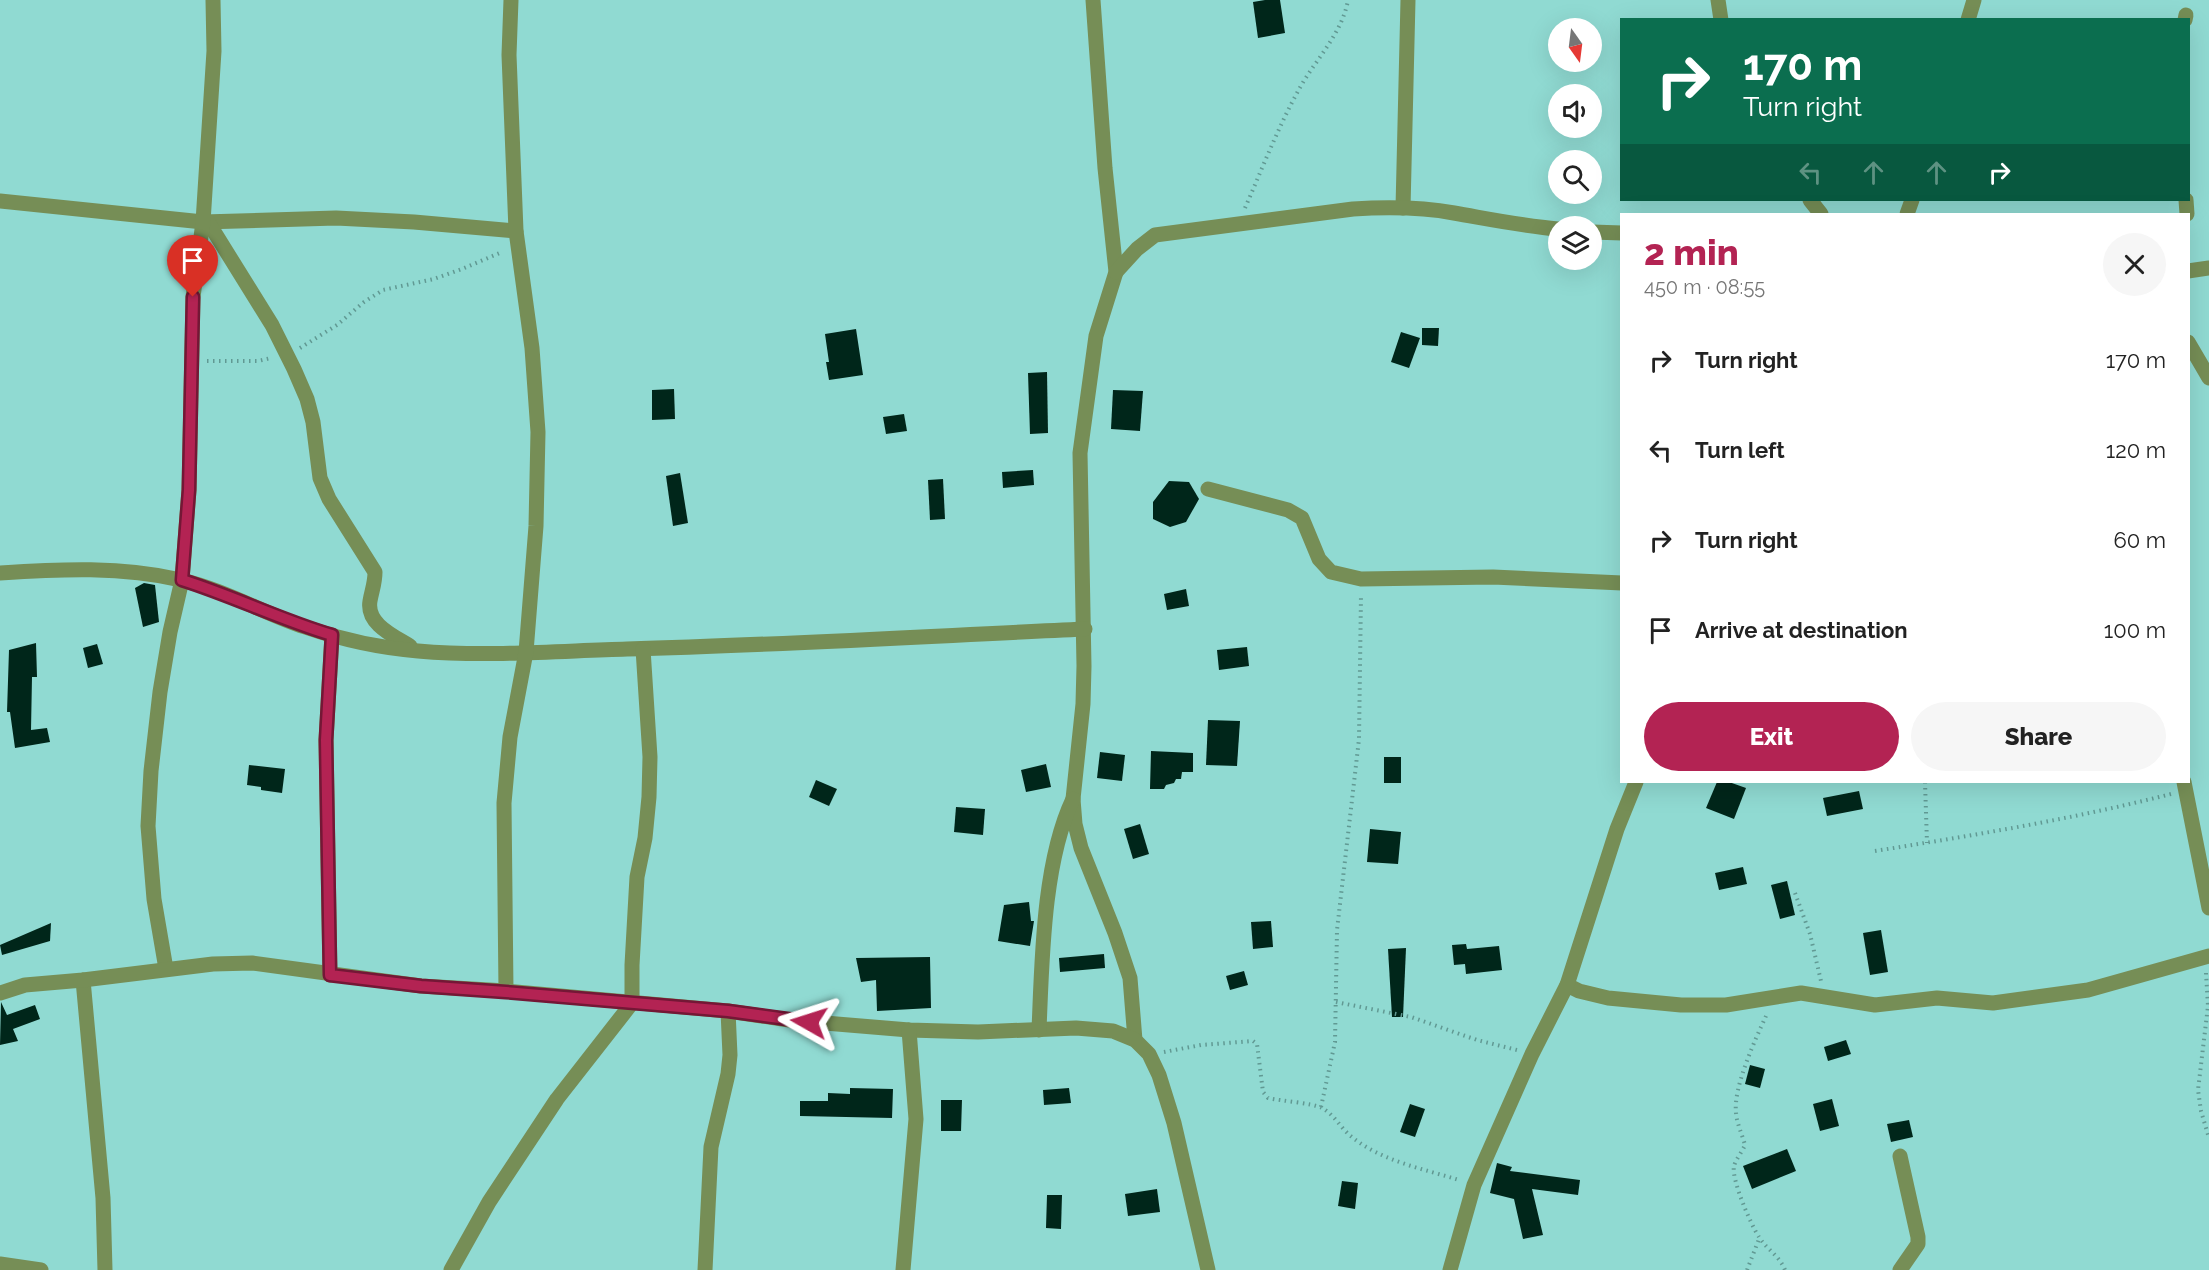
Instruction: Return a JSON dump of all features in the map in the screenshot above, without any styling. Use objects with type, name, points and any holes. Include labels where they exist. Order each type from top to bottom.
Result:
[{"type":"street","points":[[166,969],[154,899],[148,826],[151,771],[160,692],[182,580],[189,490],[193,297],[205,222],[214,51],[213,0]]},
{"type":"street","points":[[506,992],[504,803],[510,737],[526,652],[536,526],[538,432],[532,348],[517,238],[509,55],[511,0]]},
{"type":"street","points":[[1093,0],[1105,168],[1116,272],[1096,336],[1080,453],[1085,629],[1083,705],[1073,798],[1075,824],[1081,848],[1115,933],[1130,978],[1135,1040]]},
{"type":"street","points":[[1404,208],[1408,0]]},
{"type":"street","points":[[1718,0],[1721,18]]},
{"type":"street","points":[[1969,18],[1974,0]]},
{"type":"street","points":[[0,201],[205,222],[336,218],[414,222],[517,238]]},
{"type":"street","points":[[1810,201],[1820,213]]},
{"type":"street","points":[[1116,272],[1137,249],[1155,235],[1353,209],[1404,208],[1454,213],[1506,224],[1548,228]]},
{"type":"street","points":[[205,222],[272,325],[307,399],[313,422],[320,478],[329,499],[375,572],[370,613],[387,632],[418,651]]},
{"type":"street","points":[[1602,232],[1620,233]]},
{"type":"street","points":[[2190,271],[2209,268]]},
{"type":"street","points":[[2190,345],[2209,378]]},
{"type":"street","points":[[1208,489],[1288,510],[1302,518],[1319,559],[1330,572],[1361,579],[1505,577],[1620,583]]},
{"type":"street","points":[[0,573],[120,570],[182,580],[225,594],[303,627],[372,644],[418,651],[526,652],[643,649],[1085,629]]},
{"type":"street","points":[[330,975],[326,740],[332,635]]},
{"type":"street","points":[[451,1270],[489,1202],[557,1099],[632,1003],[637,877],[645,838],[649,796],[650,757],[643,649]]},
{"type":"street","points":[[1450,1270],[1474,1185],[1532,1054],[1567,985],[1617,829],[1636,783]]},
{"type":"street","points":[[2185,786],[2209,909]]},
{"type":"street","points":[[1039,1030],[1042,963],[1050,889],[1063,820],[1073,798]]},
{"type":"street","points":[[1567,985],[1592,995],[1653,1004],[1726,1005],[1801,993],[1875,1005],[1937,998],[1983,1003],[2006,1002],[2095,988],[2207,956]]},
{"type":"street","points":[[0,993],[25,985],[213,964],[252,963],[421,986],[728,1011],[789,1020],[909,1030],[978,1032],[1076,1028],[1113,1031],[1135,1040],[1149,1054],[1159,1075],[1172,1114],[1208,1270]]},
{"type":"street","points":[[83,980],[103,1198],[105,1270]]},
{"type":"street","points":[[705,1270],[711,1147],[728,1074],[730,1055],[728,1011]]},
{"type":"street","points":[[903,1270],[916,1119],[909,1030]]},
{"type":"street","points":[[1900,1156],[1918,1245],[1900,1270]]},
{"type":"street","points":[[0,1264],[41,1270]]},
{"type":"path","points":[[1239,224],[1292,101],[1340,27],[1348,0]]},
{"type":"path","points":[[191,361],[258,361],[287,355],[337,325],[364,302],[383,290],[434,279],[517,238]]},
{"type":"path","points":[[1321,1107],[1335,1042],[1337,930],[1359,739],[1361,579]]},
{"type":"path","points":[[1925,783],[1927,843]]},
{"type":"path","points":[[1875,851],[1985,834],[2100,812],[2185,786]]},
{"type":"path","points":[[1796,893],[1810,934],[1824,996]]},
{"type":"path","points":[[2207,956],[2208,1006],[2198,1090],[2209,1138]]},
{"type":"path","points":[[1774,997],[1746,1066],[1736,1100],[1736,1114],[1745,1145],[1734,1165],[1733,1175],[1740,1197],[1759,1238],[1776,1254],[1785,1270]]},
{"type":"path","points":[[1336,1002],[1411,1017],[1477,1040],[1532,1054]]},
{"type":"path","points":[[1149,1054],[1201,1045],[1253,1041],[1257,1044],[1263,1092],[1268,1098],[1321,1107],[1337,1120],[1351,1137],[1371,1149],[1404,1163],[1474,1185]]},
{"type":"path","points":[[1747,1270],[1759,1238]]},
{"type":"building","points":[[1280,0],[1285,33],[1258,38],[1253,2]]},
{"type":"building","points":[[1422,328],[1439,328],[1438,346],[1422,345]]},
{"type":"building","points":[[856,329],[863,375],[829,380],[825,334]]},
{"type":"building","points":[[1401,332],[1420,338],[1409,368],[1391,362]]},
{"type":"building","points":[[1047,372],[1048,433],[1030,434],[1028,373]]},
{"type":"building","points":[[674,389],[675,419],[652,420],[652,390]]},
{"type":"building","points":[[1113,390],[1143,391],[1140,431],[1111,429]]},
{"type":"building","points":[[904,414],[907,431],[886,434],[883,417]]},
{"type":"building","points":[[1033,470],[1034,485],[1003,488],[1002,472]]},
{"type":"building","points":[[680,473],[688,523],[673,526],[666,476]]},
{"type":"building","points":[[943,479],[945,519],[930,520],[928,480]]},
{"type":"building","points":[[1169,481],[1189,482],[1199,499],[1186,522],[1170,527],[1153,519],[1153,502]]},
{"type":"building","points":[[144,583],[155,585],[159,622],[143,627],[135,588]]},
{"type":"building","points":[[1186,589],[1189,606],[1167,610],[1164,594]]},
{"type":"building","points":[[36,643],[37,677],[32,677],[31,730],[47,728],[50,742],[15,748],[10,712],[7,712],[9,650]]},
{"type":"building","points":[[97,644],[103,664],[88,668],[83,648]]},
{"type":"building","points":[[1247,647],[1249,666],[1219,670],[1217,650]]},
{"type":"building","points":[[1208,720],[1240,721],[1237,766],[1206,765]]},
{"type":"building","points":[[1151,751],[1193,753],[1193,772],[1182,772],[1181,779],[1176,779],[1164,789],[1150,789]]},
{"type":"building","points":[[1100,752],[1125,755],[1122,781],[1097,778]]},
{"type":"building","points":[[1384,757],[1401,757],[1401,783],[1384,783]]},
{"type":"building","points":[[1046,764],[1051,787],[1026,792],[1021,770]]},
{"type":"building","points":[[249,765],[285,769],[282,793],[247,785]]},
{"type":"building","points":[[816,780],[837,789],[829,806],[809,797]]},
{"type":"building","points":[[1717,783],[1732,783],[1746,788],[1734,819],[1706,808]]},
{"type":"building","points":[[1859,791],[1863,809],[1827,816],[1823,798]]},
{"type":"building","points":[[956,807],[985,809],[983,835],[954,832]]},
{"type":"building","points":[[1140,824],[1149,854],[1133,859],[1124,829]]},
{"type":"building","points":[[1370,829],[1401,832],[1398,864],[1367,862]]},
{"type":"building","points":[[1743,867],[1747,884],[1719,890],[1715,873]]},
{"type":"building","points":[[1787,881],[1795,915],[1780,919],[1771,885]]},
{"type":"building","points":[[1029,902],[1031,921],[1034,921],[1030,946],[998,941],[1004,905]]},
{"type":"building","points":[[1271,921],[1273,947],[1253,949],[1251,922]]},
{"type":"building","points":[[51,923],[50,941],[2,955],[0,945]]},
{"type":"building","points":[[1881,930],[1888,972],[1870,975],[1863,933]]},
{"type":"building","points":[[1466,944],[1467,949],[1499,946],[1502,970],[1466,974],[1465,964],[1454,965],[1452,945]]},
{"type":"building","points":[[1406,948],[1403,1017],[1392,1017],[1388,949]]},
{"type":"building","points":[[1104,954],[1105,968],[1060,972],[1059,958]]},
{"type":"building","points":[[930,957],[931,1008],[877,1011],[876,980],[861,982],[856,958]]},
{"type":"building","points":[[1244,971],[1248,985],[1230,990],[1226,976]]},
{"type":"building","points":[[1,1002],[7,1015],[35,1005],[40,1019],[13,1029],[18,1041],[0,1045]]},
{"type":"building","points":[[1846,1040],[1851,1054],[1828,1061],[1824,1047]]},
{"type":"building","points":[[1750,1065],[1765,1069],[1760,1088],[1745,1084]]},
{"type":"building","points":[[850,1088],[893,1089],[892,1118],[800,1116],[800,1101],[828,1101],[828,1093],[850,1094]]},
{"type":"building","points":[[1069,1088],[1071,1103],[1044,1105],[1043,1090]]},
{"type":"building","points":[[1832,1099],[1839,1126],[1820,1131],[1813,1104]]},
{"type":"building","points":[[941,1100],[962,1100],[961,1131],[941,1131]]},
{"type":"building","points":[[1410,1104],[1425,1109],[1415,1137],[1400,1132]]},
{"type":"building","points":[[1909,1120],[1913,1137],[1891,1142],[1887,1124]]},
{"type":"building","points":[[1787,1149],[1796,1171],[1752,1189],[1743,1166]]},
{"type":"building","points":[[1497,1163],[1512,1167],[1510,1171],[1580,1180],[1578,1195],[1532,1189],[1543,1235],[1523,1239],[1514,1199],[1490,1193]]},
{"type":"building","points":[[1342,1181],[1358,1183],[1355,1209],[1338,1206]]},
{"type":"building","points":[[1157,1189],[1160,1212],[1128,1216],[1125,1194]]},
{"type":"building","points":[[1047,1195],[1062,1195],[1061,1229],[1046,1228]]},
{"type":"route","points":[[193,297],[189,490],[182,580],[225,594],[303,627],[332,635],[326,740],[330,975],[421,986],[728,1011],[809,1022]]}]
